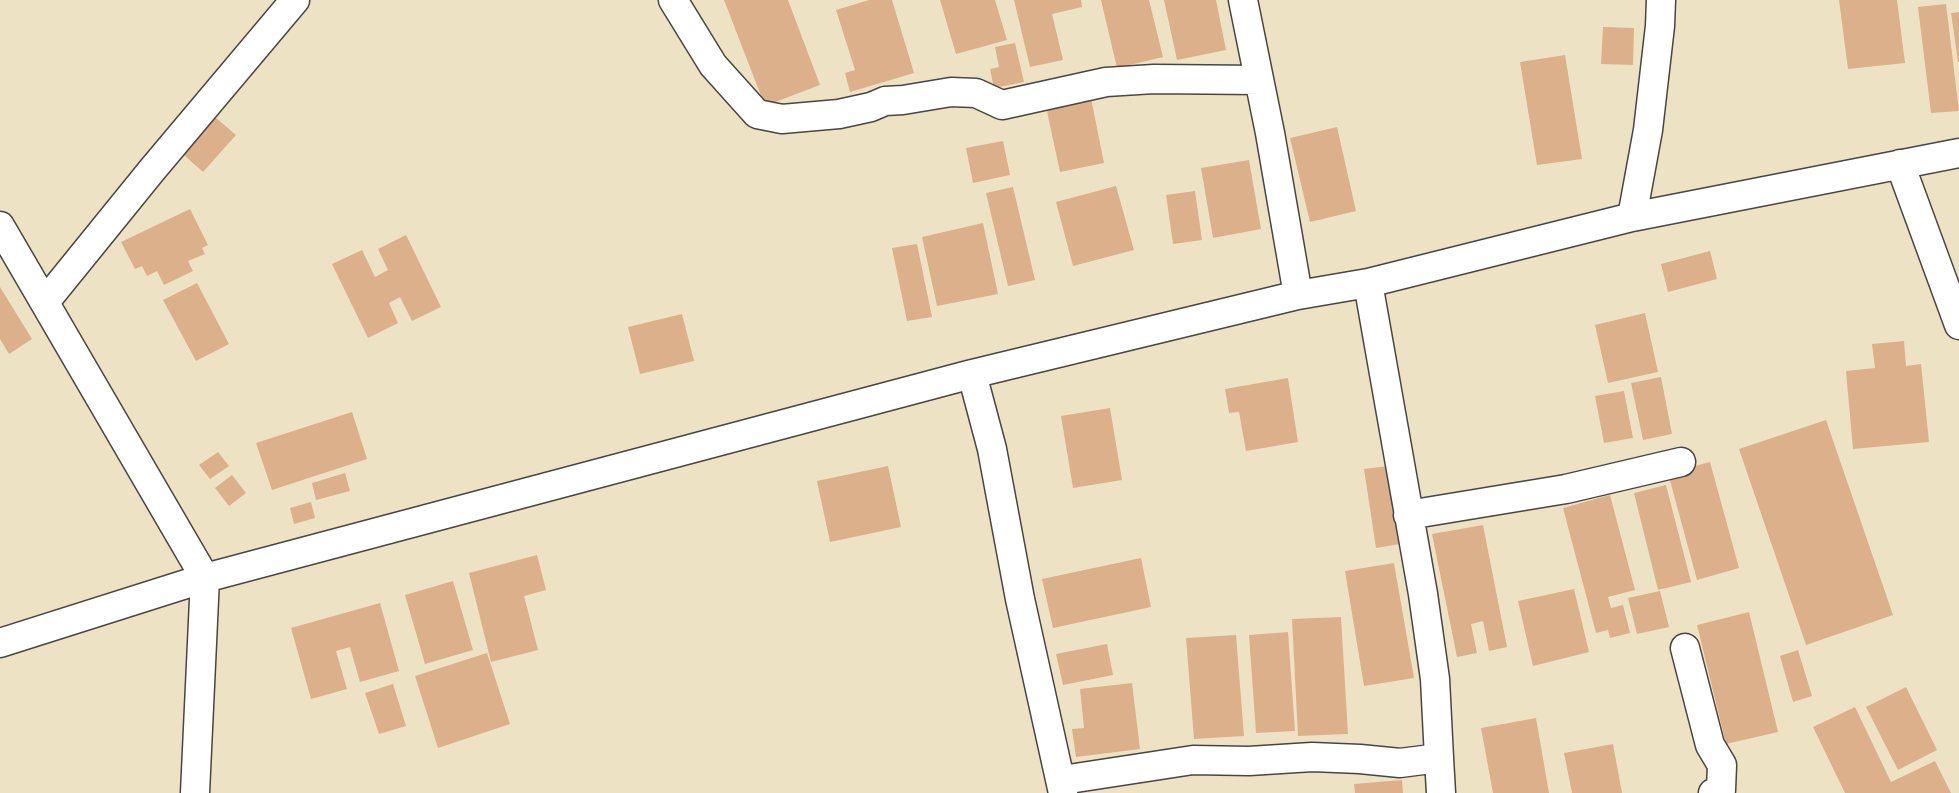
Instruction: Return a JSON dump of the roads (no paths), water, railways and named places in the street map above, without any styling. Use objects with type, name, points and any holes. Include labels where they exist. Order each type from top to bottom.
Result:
[{"type":"street","points":[[45,302],[295,0]]},
{"type":"street","points":[[673,0],[712,65],[757,114],[782,119],[839,114],[871,107],[885,101],[951,92],[976,93],[1002,105],[1106,82],[1154,79],[1259,80]]},
{"type":"street","points":[[1243,0],[1298,295]]},
{"type":"street","points":[[1632,217],[1648,130],[1660,26],[1660,0]]},
{"type":"street","points":[[0,643],[205,578],[972,374],[1298,295],[1368,283],[1632,217],[1959,153]]},
{"type":"street","points":[[1900,164],[1959,325]]},
{"type":"street","points":[[0,226],[205,578],[195,793]]},
{"type":"street","points":[[1368,283],[1436,679],[1441,793]]},
{"type":"street","points":[[972,374],[992,449],[1020,599],[1062,786],[1193,760],[1249,761],[1312,757],[1360,759],[1400,764],[1439,758]]},
{"type":"street","points":[[1408,515],[1566,489],[1681,462]]},
{"type":"street","points":[[1685,648],[1710,745],[1722,765],[1720,790],[1713,793]]}]
